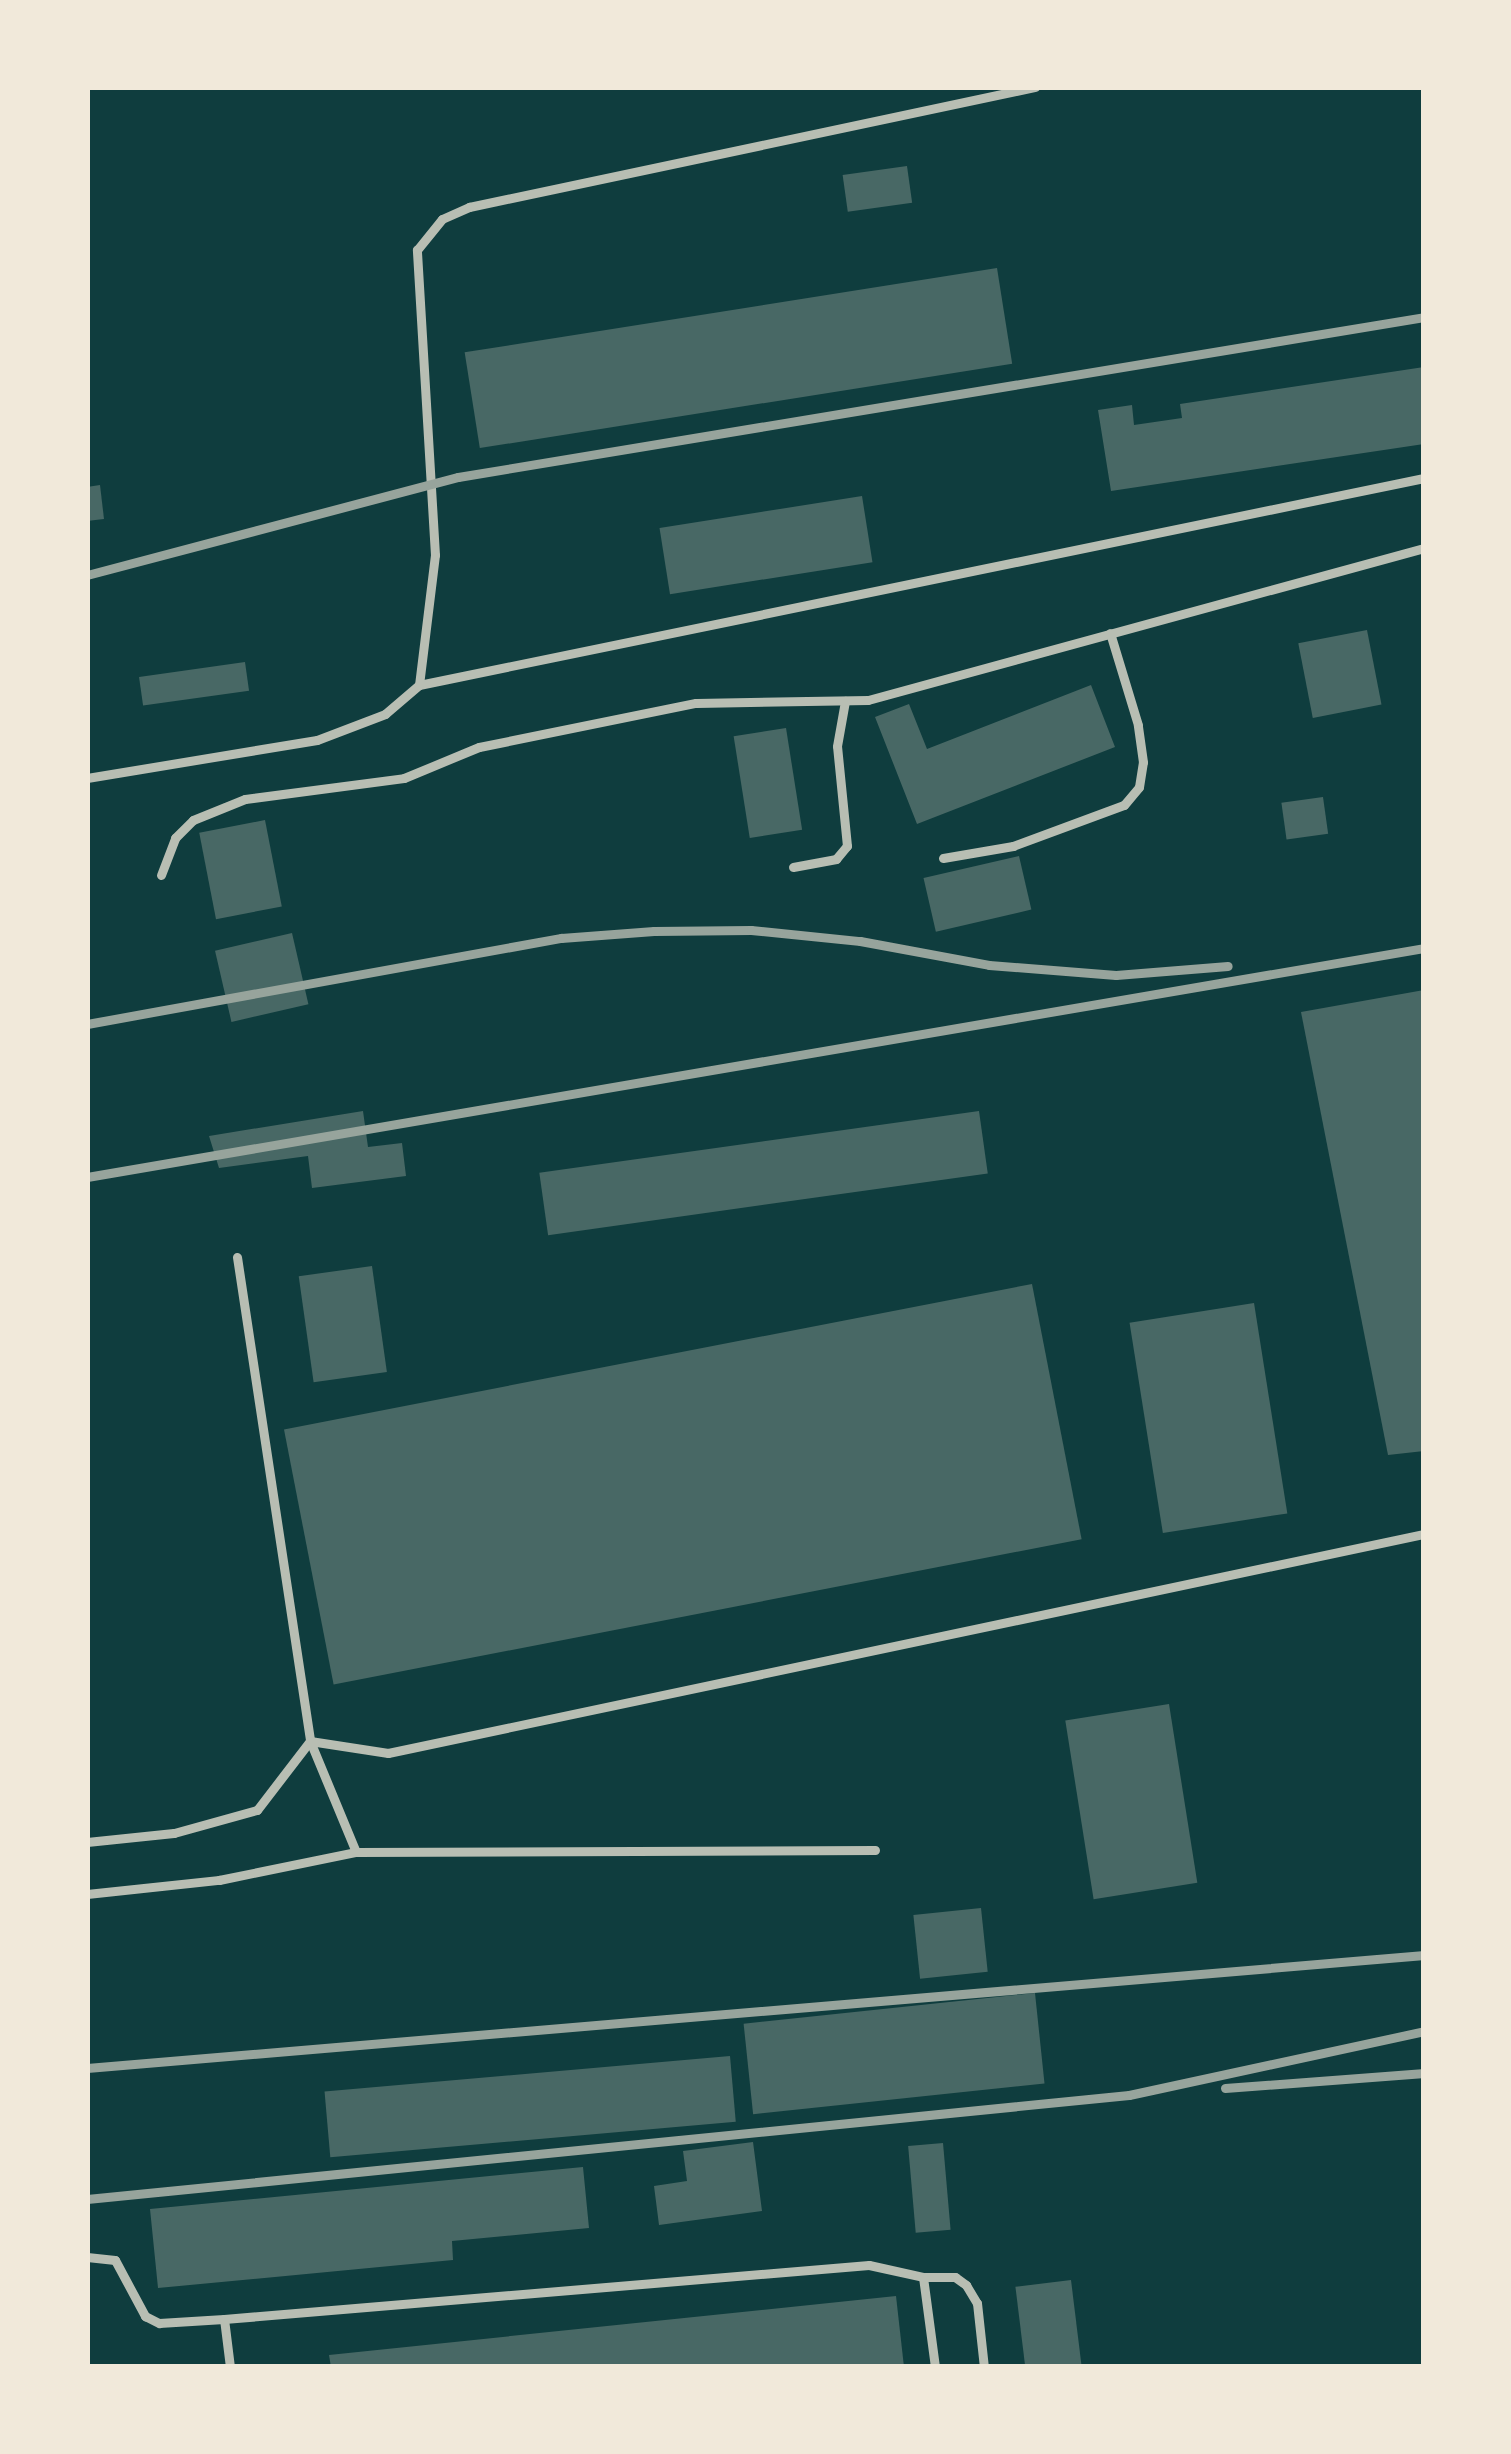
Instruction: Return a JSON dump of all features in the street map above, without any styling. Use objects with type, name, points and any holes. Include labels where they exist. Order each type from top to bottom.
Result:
[{"type":"lane","points":[[967,87],[970,101]]},
{"type":"lane","points":[[419,685],[435,555],[417,250],[428,232],[469,207],[1035,87]]},
{"type":"lane","points":[[87,778],[317,740],[385,713],[419,685],[1424,478]]},
{"type":"lane","points":[[161,875],[176,838],[193,820],[245,799],[387,782],[479,747],[696,703],[868,700],[1424,548]]},
{"type":"lane","points":[[943,858],[1012,846],[1124,805],[1139,787],[1143,762],[1138,724],[1110,633]]},
{"type":"lane","points":[[794,867],[836,859],[847,846],[837,746],[845,701]]},
{"type":"lane","points":[[236,1257],[310,1741],[356,1852]]},
{"type":"lane","points":[[310,1741],[388,1753],[1424,1534]]},
{"type":"lane","points":[[87,1842],[173,1833],[256,1810],[310,1741]]},
{"type":"lane","points":[[87,1894],[219,1880],[356,1852],[875,1850]]},
{"type":"lane","points":[[87,2257],[115,2260],[126,2272],[145,2316],[159,2323],[868,2265],[923,2277],[955,2277],[966,2285],[977,2303],[984,2367]]},
{"type":"lane","points":[[923,2277],[935,2367]]},
{"type":"lane","points":[[224,2319],[230,2367]]},
{"type":"building","points":[[907,166],[912,203],[848,212],[843,175]]},
{"type":"building","points":[[997,268],[1012,364],[480,448],[465,352]]},
{"type":"building","points":[[1424,367],[1424,444],[1111,491],[1098,410],[1132,405],[1134,425],[1182,418],[1180,404]]},
{"type":"building","points":[[100,485],[104,519],[87,521],[87,487]]},
{"type":"building","points":[[862,496],[872,562],[670,594],[660,528]]},
{"type":"building","points":[[1367,630],[1382,705],[1313,718],[1298,643]]},
{"type":"building","points":[[245,662],[249,691],[143,706],[139,677]]},
{"type":"building","points":[[1091,685],[1115,747],[917,824],[875,717],[909,704],[927,749]]},
{"type":"building","points":[[786,728],[802,830],[750,838],[734,736]]},
{"type":"building","points":[[1323,797],[1328,834],[1287,839],[1281,803]]},
{"type":"building","points":[[265,820],[282,906],[216,919],[199,833]]},
{"type":"building","points":[[1019,856],[1031,910],[936,932],[924,878]]},
{"type":"building","points":[[292,933],[308,1004],[231,1022],[215,951]]},
{"type":"building","points":[[1424,990],[1424,1451],[1388,1455],[1301,1012]]},
{"type":"building","points":[[363,1111],[368,1147],[402,1143],[406,1176],[312,1188],[308,1156],[219,1168],[209,1136]]},
{"type":"building","points":[[979,1111],[988,1173],[548,1235],[539,1173]]},
{"type":"building","points":[[372,1266],[387,1372],[314,1382],[299,1276]]},
{"type":"building","points":[[1032,1284],[1082,1539],[334,1685],[284,1429]]},
{"type":"building","points":[[1254,1303],[1287,1513],[1163,1533],[1130,1323]]},
{"type":"building","points":[[1169,1704],[1197,1883],[1094,1899],[1065,1720]]},
{"type":"building","points":[[981,1908],[988,1972],[920,1979],[913,1915]]},
{"type":"building","points":[[1035,1993],[1045,2084],[753,2114],[744,2024]]},
{"type":"building","points":[[730,2056],[736,2122],[330,2157],[325,2091]]},
{"type":"building","points":[[753,2142],[762,2211],[659,2225],[654,2186],[687,2181],[683,2151]]},
{"type":"building","points":[[943,2143],[951,2230],[916,2233],[908,2146]]},
{"type":"building","points":[[583,2167],[589,2228],[452,2241],[453,2260],[158,2288],[150,2209]]},
{"type":"building","points":[[1071,2280],[1082,2367],[1025,2367],[1015,2287]]},
{"type":"building","points":[[896,2296],[904,2367],[331,2367],[329,2355]]},
{"type":"railway","points":[[87,575],[458,477],[1424,317]]},
{"type":"railway","points":[[87,1024],[561,938],[654,931],[751,930],[860,941],[989,965],[1116,975],[1228,966]]},
{"type":"railway","points":[[87,1177],[1424,948]]},
{"type":"railway","points":[[87,2068],[1424,1955]]},
{"type":"railway","points":[[87,2199],[1129,2095],[1424,2031]]},
{"type":"railway","points":[[1225,2088],[1424,2073]]}]
